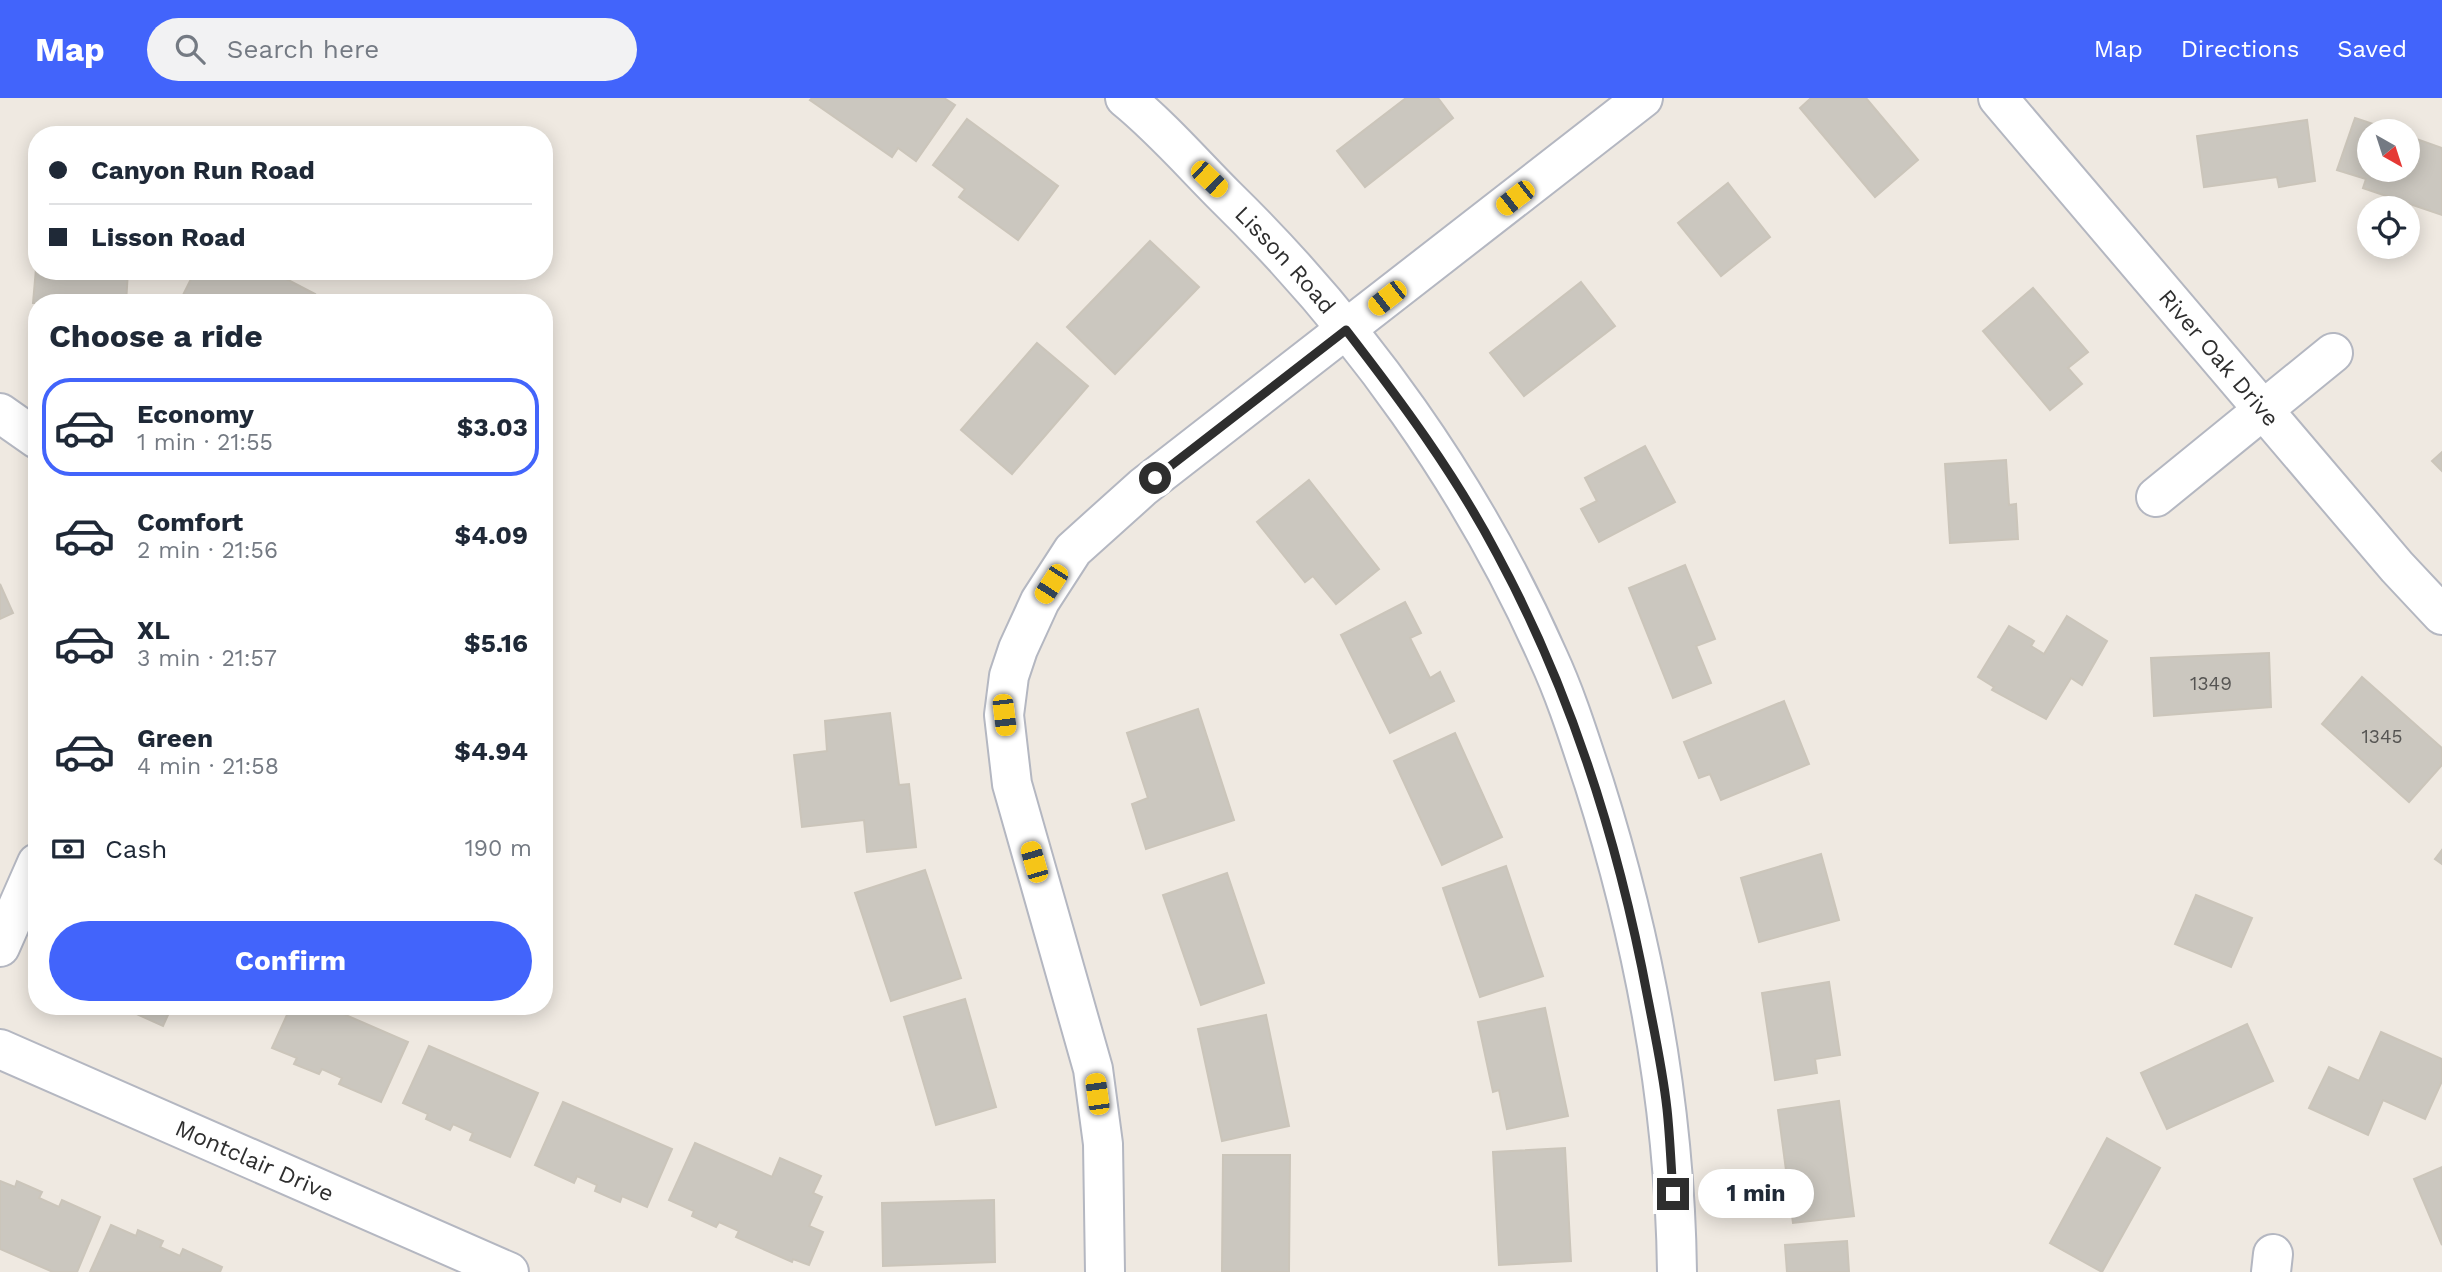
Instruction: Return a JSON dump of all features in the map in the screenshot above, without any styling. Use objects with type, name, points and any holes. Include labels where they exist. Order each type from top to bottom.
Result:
[{"type":"street","name":"Lisson Road","points":[[1125,98],[1267,237],[1346,330],[1404,405],[1453,477],[1498,554],[1548,657],[1572,716],[1616,852],[1637,940],[1667,1106],[1677,1272]]},
{"type":"street","points":[[1105,1272],[1103,1144],[1093,1069],[1012,784],[1004,715],[1009,676],[1018,649],[1040,601],[1073,551],[1143,487],[1643,98]]},
{"type":"street","name":"River Oak Drive","points":[[1998,98],[2397,568],[2442,615]]},
{"type":"street","points":[[2156,497],[2333,353]]},
{"type":"street","points":[[0,413],[28,433]]},
{"type":"street","points":[[0,947],[28,883]]},
{"type":"street","name":"Montclair Drive","points":[[0,1049],[509,1272]]},
{"type":"building","points":[[944,98],[955,105],[916,161],[898,148],[892,157],[810,100]]},
{"type":"building","points":[[1406,98],[1438,98],[1453,118],[1365,187],[1337,151]]},
{"type":"building","points":[[1811,98],[1866,98],[1918,160],[1875,197],[1800,108]]},
{"type":"building","points":[[2355,118],[2358,119],[2357,176],[2337,170]]},
{"type":"building","points":[[967,119],[1058,186],[1018,240],[959,197],[965,189],[933,165]]},
{"type":"building","points":[[2307,120],[2315,181],[2279,187],[2277,177],[2204,187],[2197,136]]},
{"type":"building","points":[[2420,140],[2442,148],[2442,215],[2420,207],[2420,196],[2386,196],[2363,188],[2365,182],[2420,182]]},
{"type":"building","points":[[1728,183],[1770,237],[1721,276],[1678,223]]},
{"type":"building","points":[[1150,241],[1199,287],[1115,374],[1067,327]]},
{"type":"building","points":[[35,280],[127,280],[127,294],[34,294]]},
{"type":"building","points":[[190,280],[288,280],[315,294],[184,294]]},
{"type":"building","points":[[1581,282],[1615,326],[1524,396],[1490,353]]},
{"type":"building","points":[[2033,288],[2088,352],[2068,368],[2082,384],[2050,410],[1983,331]]},
{"type":"building","points":[[1037,343],[1088,386],[1012,474],[961,430]]},
{"type":"building","points":[[1645,446],[1675,502],[1599,542],[1581,509],[1597,501],[1585,478]]},
{"type":"building","points":[[2442,452],[2442,471],[2432,461]]},
{"type":"building","points":[[2006,460],[2009,505],[2016,504],[2018,539],[1950,543],[1945,464]]},
{"type":"building","points":[[1309,480],[1379,569],[1336,604],[1313,576],[1305,582],[1257,522]]},
{"type":"building","points":[[1685,565],[1715,639],[1696,646],[1711,683],[1673,698],[1629,588]]},
{"type":"building","points":[[0,584],[13,613],[0,619]]},
{"type":"building","points":[[1405,602],[1421,633],[1410,638],[1430,678],[1440,672],[1454,701],[1390,733],[1341,635]]},
{"type":"building","points":[[2067,616],[2107,641],[2082,685],[2071,678],[2046,719],[1992,690],[1994,687],[1978,677],[2009,626],[2034,641],[2031,646],[2044,654]]},
{"type":"building","points":[[2269,653],[2271,707],[2154,716],[2151,658]]},
{"type":"building","points":[[2362,677],[2442,748],[2442,765],[2409,802],[2322,724]]},
{"type":"building","points":[[1784,701],[1809,764],[1721,800],[1710,774],[1699,778],[1684,742]]},
{"type":"building","points":[[1198,709],[1234,820],[1146,849],[1132,804],[1148,798],[1127,733]]},
{"type":"building","points":[[890,713],[899,785],[909,784],[916,847],[867,852],[864,820],[802,827],[794,755],[827,751],[825,721]]},
{"type":"building","points":[[1455,733],[1502,837],[1442,865],[1394,761]]},
{"type":"building","points":[[2442,850],[2442,864],[2435,859]]},
{"type":"building","points":[[1821,854],[1839,920],[1759,942],[1741,878]]},
{"type":"building","points":[[1506,866],[1543,976],[1480,997],[1443,888]]},
{"type":"building","points":[[925,870],[961,978],[891,1001],[855,893]]},
{"type":"building","points":[[1227,873],[1264,983],[1201,1005],[1163,895]]},
{"type":"building","points":[[2196,895],[2252,918],[2231,967],[2175,944]]},
{"type":"building","points":[[1829,982],[1840,1055],[1815,1059],[1817,1073],[1775,1080],[1762,993]]},
{"type":"building","points":[[965,999],[996,1107],[936,1125],[904,1017]]},
{"type":"building","points":[[1545,1008],[1568,1116],[1507,1129],[1499,1090],[1493,1092],[1478,1022]]},
{"type":"building","points":[[139,1015],[168,1015],[163,1026]]},
{"type":"building","points":[[287,1015],[346,1015],[408,1042],[381,1102],[339,1084],[342,1078],[322,1069],[319,1074],[294,1064],[297,1058],[272,1048]]},
{"type":"building","points":[[1266,1015],[1289,1126],[1222,1141],[1198,1029]]},
{"type":"building","points":[[2247,1024],[2273,1081],[2167,1129],[2141,1073]]},
{"type":"building","points":[[2381,1032],[2442,1059],[2442,1081],[2425,1119],[2383,1100],[2368,1135],[2309,1108],[2329,1067],[2359,1081]]},
{"type":"building","points":[[429,1046],[538,1093],[510,1157],[470,1140],[473,1133],[453,1124],[450,1130],[426,1119],[428,1114],[403,1103]]},
{"type":"building","points":[[1839,1101],[1854,1216],[1793,1223],[1778,1110]]},
{"type":"building","points":[[563,1102],[672,1149],[647,1207],[622,1196],[620,1202],[595,1191],[597,1185],[577,1176],[574,1183],[535,1165]]},
{"type":"building","points":[[2107,1138],[2160,1168],[2102,1272],[2050,1243]]},
{"type":"building","points":[[695,1143],[772,1177],[780,1158],[821,1176],[813,1193],[822,1197],[809,1226],[823,1232],[809,1265],[793,1259],[792,1262],[736,1237],[739,1231],[719,1222],[716,1227],[692,1216],[694,1211],[669,1200]]},
{"type":"building","points":[[1565,1148],[1571,1261],[1499,1265],[1493,1152]]},
{"type":"building","points":[[1223,1155],[1290,1155],[1289,1272],[1222,1271]]},
{"type":"building","points":[[2442,1167],[2442,1245],[2414,1179]]},
{"type":"building","points":[[0,1181],[15,1187],[17,1181],[42,1192],[39,1198],[59,1207],[62,1200],[100,1217],[77,1272],[53,1272],[0,1249]]},
{"type":"building","points":[[994,1200],[995,1262],[883,1266],[882,1203]]},
{"type":"building","points":[[111,1225],[136,1236],[138,1230],[163,1241],[160,1247],[180,1256],[183,1249],[222,1267],[220,1272],[90,1272]]},
{"type":"building","points":[[1847,1241],[1849,1272],[1787,1272],[1785,1245]]},
{"type":"route","points":[[1155,478],[1346,330],[1396,395],[1453,477],[1498,554],[1548,657],[1572,716],[1616,852],[1637,940],[1667,1106],[1673,1194]]}]
